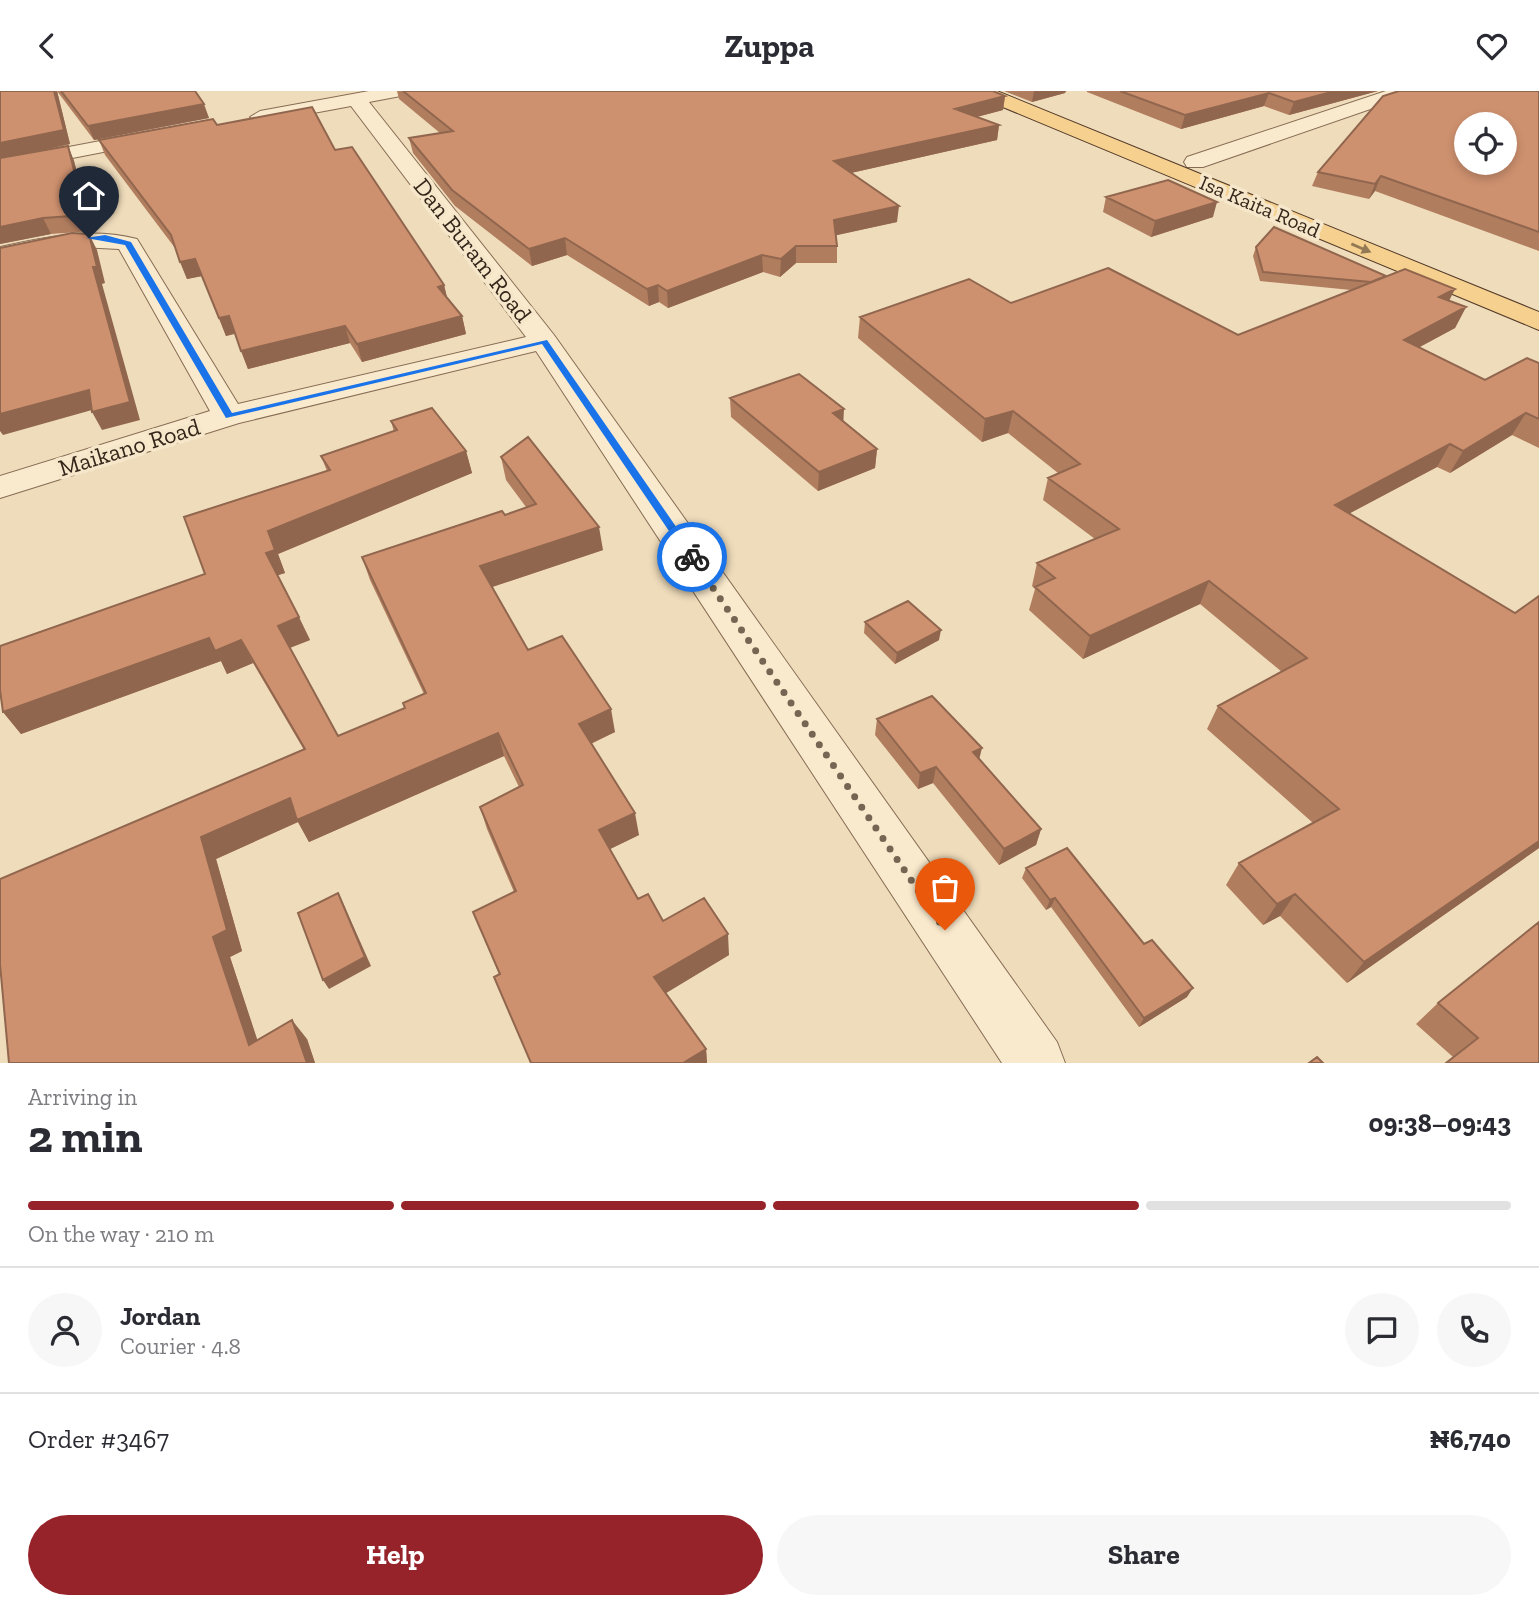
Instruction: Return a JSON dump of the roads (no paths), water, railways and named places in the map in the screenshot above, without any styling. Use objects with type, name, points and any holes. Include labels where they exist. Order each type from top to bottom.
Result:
[{"type":"main road","name":"Isa Kaita Road","points":[[981,91],[1539,322]]},
{"type":"main road","name":"Isa Kaita Road","points":[[1023,91],[1539,299]]},
{"type":"street","points":[[246,120],[399,91]]},
{"type":"street","points":[[1195,162],[1404,91]]},
{"type":"street","name":"Dan Buram Road","points":[[356,99],[544,341],[1036,1063]]},
{"type":"street","points":[[0,166],[178,132]]},
{"type":"street","points":[[0,255],[74,239],[105,237],[128,243],[229,416]]},
{"type":"street","name":"Maikano Road","points":[[0,487],[229,416],[544,341]]}]
